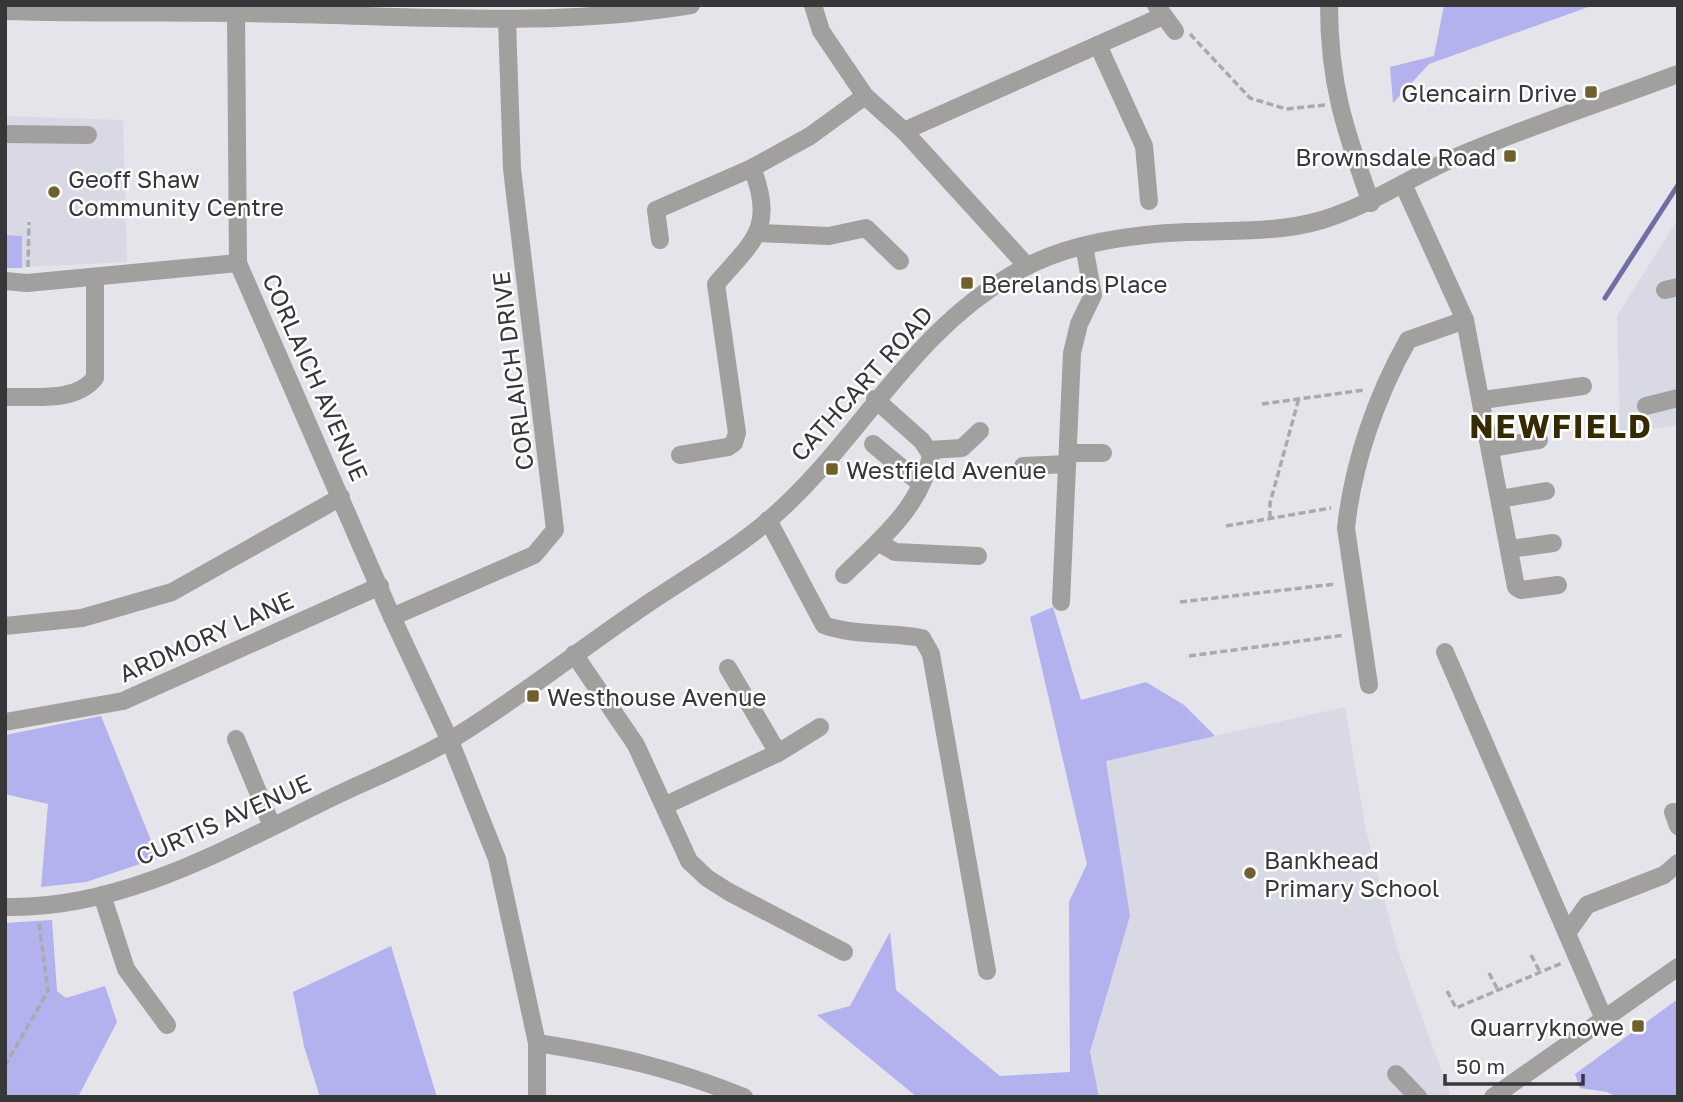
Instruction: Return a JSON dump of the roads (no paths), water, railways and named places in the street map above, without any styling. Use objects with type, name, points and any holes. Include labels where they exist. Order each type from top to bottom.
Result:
[{"type":"street","points":[[5,11],[133,10],[507,20],[594,18],[691,5]]},
{"type":"street","points":[[813,5],[821,31],[865,96],[904,131],[1027,266]]},
{"type":"street","points":[[1329,5],[1329,54],[1337,104],[1371,203]]},
{"type":"street","points":[[904,131],[1098,45],[1159,10],[1175,31]]},
{"type":"street","name":"CORLAICH AVENUE","points":[[236,12],[238,262],[392,617],[450,741],[497,859],[537,1043],[537,1097]]},
{"type":"street","name":"CORLAICH DRIVE","points":[[392,617],[534,555],[555,530],[512,169],[507,20]]},
{"type":"street","points":[[1098,45],[1144,146],[1149,201]]},
{"type":"street","name":"CATHCART ROAD","points":[[450,741],[768,520],[831,457],[875,399],[933,333],[988,288],[1027,266],[1084,246],[1183,232],[1265,231],[1318,221],[1371,203],[1402,184],[1459,156],[1678,74]]},
{"type":"street","points":[[660,240],[656,209],[752,168],[810,136],[865,96]]},
{"type":"street","points":[[5,134],[88,135]]},
{"type":"street","points":[[680,455],[728,447],[734,443],[736,420],[716,284],[759,233],[763,194],[752,168]]},
{"type":"street","points":[[1402,184],[1465,320],[1516,587],[1521,590],[1558,585]]},
{"type":"street","points":[[759,233],[829,236],[866,228],[900,261]]},
{"type":"street","points":[[1061,602],[1072,353],[1079,324],[1093,295],[1084,246]]},
{"type":"street","points":[[5,281],[27,283],[238,262]]},
{"type":"street","points":[[5,397],[70,395],[86,389],[95,378],[95,277]]},
{"type":"street","points":[[1369,685],[1352,582],[1346,528],[1348,505],[1372,418],[1387,376],[1408,340],[1465,320]]},
{"type":"street","points":[[1482,400],[1583,386]]},
{"type":"street","points":[[1646,406],[1678,397]]},
{"type":"street","points":[[844,575],[908,512],[927,474],[931,455],[929,450],[875,399]]},
{"type":"street","points":[[929,450],[962,447],[980,431]]},
{"type":"street","points":[[1491,448],[1539,440]]},
{"type":"street","points":[[873,443],[921,484]]},
{"type":"street","points":[[1023,466],[1103,453]]},
{"type":"street","points":[[1500,499],[1546,491]]},
{"type":"street","points":[[5,626],[82,618],[172,592],[341,497]]},
{"type":"street","points":[[768,520],[824,625],[839,631],[897,633],[922,638],[931,654],[987,971]]},
{"type":"street","points":[[878,542],[895,552],[978,556]]},
{"type":"street","points":[[1510,549],[1553,543]]},
{"type":"street","name":"ARDMORY LANE","points":[[5,722],[123,701],[380,586]]},
{"type":"street","points":[[1445,652],[1604,1019]]},
{"type":"street","points":[[574,654],[636,746],[666,805],[689,861],[707,878],[844,952]]},
{"type":"street","points":[[728,668],[778,754]]},
{"type":"street","points":[[666,805],[778,754],[820,727]]},
{"type":"street","points":[[236,739],[272,826]]},
{"type":"street","name":"CURTIS AVENUE","points":[[5,907],[37,908],[102,895],[182,869],[450,741]]},
{"type":"street","points":[[1567,933],[1587,905],[1664,876],[1678,863]]},
{"type":"street","points":[[102,895],[126,969],[167,1025]]},
{"type":"street","points":[[1493,1097],[1678,967]]},
{"type":"street","points":[[537,1043],[618,1055],[691,1076],[744,1097]]},
{"type":"street","points":[[1396,1074],[1418,1097]]},
{"type":"waterway","points":[[1605,298],[1678,185]]},
{"type":"place","name":"Glencairn Drive","points":[[1591,92]]},
{"type":"place","name":"Brownsdale Road","points":[[1510,156]]},
{"type":"place","name":"Geoff Shaw Community Centre","points":[[54,192]]},
{"type":"place","name":"Berelands Place","points":[[967,283]]},
{"type":"place","name":"Westfield Avenue","points":[[832,469]]},
{"type":"place","name":"Westhouse Avenue","points":[[533,696]]},
{"type":"place","name":"Bankhead Primary School","points":[[1250,873]]},
{"type":"place","name":"Quarryknowe","points":[[1638,1026]]},
{"type":"district","name":"NEWFIELD","points":[[1561,426]]}]
